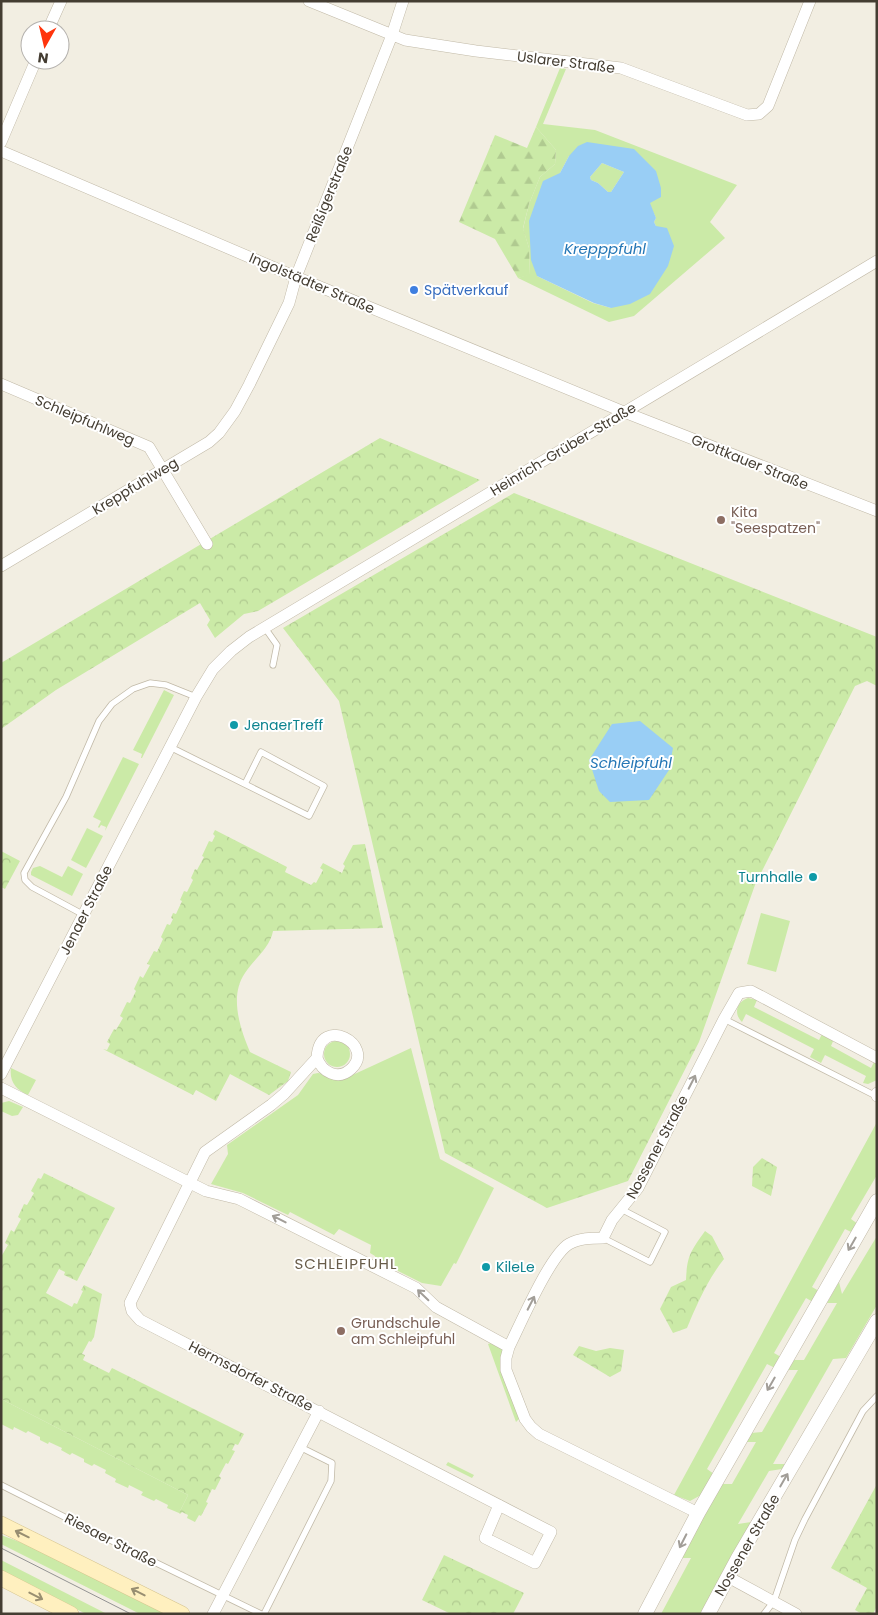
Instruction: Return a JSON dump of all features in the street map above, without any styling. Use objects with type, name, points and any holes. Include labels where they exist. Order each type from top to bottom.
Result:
[{"type":"main road","points":[[1,1524],[182,1614]]},
{"type":"main road","points":[[1,1578],[71,1614]]},
{"type":"street","points":[[52,20],[60,1]]},
{"type":"street","name":"Uslarer Straße","points":[[309,1],[405,40],[476,51],[621,68],[747,115],[759,114],[768,106],[810,1]]},
{"type":"street","name":"Reißigerstraße","points":[[249,385],[289,303],[296,277],[392,35],[403,1]]},
{"type":"street","points":[[1,142],[32,70]]},
{"type":"street","name":"Ingolstädter Straße","points":[[1,151],[296,277],[624,412]]},
{"type":"street","name":"Heinrich-Grüber-Straße","points":[[249,637],[877,261]]},
{"type":"street","name":"Schleipfuhlweg","points":[[1,384],[149,447],[207,544]]},
{"type":"street","name":"Kreppfuhlweg","points":[[1,566],[210,442],[235,411],[249,385]]},
{"type":"street","name":"Grottkauer Straße","points":[[624,412],[877,512]]},
{"type":"street","name":"Jenaer Straße","points":[[1,1074],[196,697],[213,669],[249,637]]},
{"type":"street","name":"Nossener Straße","points":[[603,1238],[612,1220],[638,1188],[739,992],[751,991],[877,1058]]},
{"type":"street","name":"Hermsdorfer Straße","points":[[317,1058],[284,1094],[205,1152],[130,1303],[132,1311],[140,1320],[319,1411],[551,1532],[535,1564],[485,1538],[499,1505]]},
{"type":"street","points":[[1,1088],[206,1190],[239,1199],[416,1288],[436,1307],[509,1347]]},
{"type":"street","points":[[645,1614],[698,1513],[877,1201]]},
{"type":"street","points":[[603,1238],[584,1238],[569,1244],[559,1253],[544,1278],[509,1347],[506,1358],[506,1370],[525,1419],[539,1434],[698,1513]]},
{"type":"street","name":"Nossener Straße","points":[[708,1614],[875,1327]]},
{"type":"street","points":[[213,1614],[319,1411]]},
{"type":"street","points":[[728,1577],[796,1614]]},
{"type":"lane","points":[[265,628],[277,646],[273,665]]},
{"type":"lane","points":[[84,915],[32,887],[25,880],[24,873],[66,797],[99,721],[112,704],[133,689],[150,683],[166,685],[196,697]]},
{"type":"lane","points":[[170,747],[309,816],[324,786],[261,752],[245,784]]},
{"type":"lane","points":[[724,1019],[876,1095]]},
{"type":"lane","points":[[603,1238],[650,1262],[665,1232],[621,1209]]},
{"type":"lane","points":[[764,1614],[774,1601],[804,1520],[863,1411],[877,1396]]},
{"type":"lane","name":"Riesaer Straße","points":[[1,1485],[262,1614],[330,1480],[332,1463],[300,1447]]},
{"type":"green space","points":[[560,68],[566,69],[543,124],[595,130],[737,185],[710,222],[725,238],[634,316],[609,322],[518,278],[530,274],[529,248],[523,229],[529,204],[540,177],[555,164],[556,150],[536,127]],"holes":[[[569,156],[656,171],[649,203],[656,218],[654,222],[656,226],[611,308],[593,303],[537,276],[560,173]]]},
{"type":"green space","points":[[536,127],[556,150],[555,164],[540,177],[529,204],[523,228],[529,248],[530,275],[518,278],[495,239],[459,222],[495,135],[527,148]]},
{"type":"green space","points":[[602,163],[624,172],[611,192],[608,192],[598,183],[591,180],[590,177]]},
{"type":"green space","points":[[380,438],[480,480],[258,611],[244,614],[215,638],[207,625],[210,620],[200,603],[56,690],[1,729],[1,663]]},
{"type":"green space","points":[[514,493],[877,637],[877,686],[867,681],[855,686],[755,885],[699,1042],[628,1181],[547,1208],[445,1153],[339,701],[283,628]]},
{"type":"green space","points":[[164,690],[174,695],[141,758],[142,754],[133,750]]},
{"type":"green space","points":[[123,757],[139,764],[105,831],[106,827],[101,825],[98,827],[101,821],[93,817]]},
{"type":"green space","points":[[87,828],[103,836],[86,868],[71,860]]},
{"type":"green space","points":[[215,830],[287,867],[285,872],[311,885],[314,882],[316,883],[323,870],[320,868],[323,863],[342,873],[345,866],[343,864],[353,845],[365,844],[383,928],[273,931],[269,943],[240,982],[237,1002],[238,1012],[250,1052],[291,1072],[288,1081],[269,1095],[230,1074],[216,1101],[196,1090],[193,1095],[103,1049],[107,1050],[110,1044],[107,1042],[123,1018],[120,1016],[127,1002],[130,1003],[136,991],[134,989],[140,976],[143,978],[150,965],[147,964],[154,951],[157,952],[167,924],[170,925],[173,913],[176,914],[184,891],[187,892],[193,880],[191,878],[204,857],[202,856],[209,841],[212,842],[215,836],[213,834]]},
{"type":"green space","points":[[1,851],[20,861],[5,889],[1,887]]},
{"type":"green space","points":[[40,866],[62,877],[68,866],[83,874],[72,896],[31,875],[33,868]]},
{"type":"green space","points":[[761,913],[790,921],[776,972],[747,964]]},
{"type":"green space","points":[[748,998],[757,1000],[754,1007],[819,1040],[822,1034],[834,1039],[831,1046],[871,1068],[875,1060],[877,1062],[877,1080],[868,1084],[863,1083],[866,1076],[825,1055],[821,1063],[810,1057],[814,1049],[746,1014],[742,1022],[737,1012],[738,1008],[741,1002]]},
{"type":"green space","points":[[337,1041],[346,1045],[350,1054],[346,1063],[337,1067],[328,1063],[324,1054],[328,1045]]},
{"type":"green space","points":[[411,1048],[440,1159],[494,1188],[456,1264],[454,1263],[441,1286],[422,1283],[376,1260],[375,1256],[370,1253],[371,1245],[339,1229],[334,1235],[290,1212],[288,1215],[243,1193],[211,1184],[228,1154],[227,1145],[298,1095],[313,1074],[318,1073],[346,1078]]},
{"type":"green space","points":[[11,1068],[36,1080],[28,1095],[20,1090],[12,1081]]},
{"type":"green space","points":[[9,1101],[23,1107],[18,1115],[12,1116],[1,1111],[1,1103]]},
{"type":"green space","points":[[877,1122],[877,1175],[851,1219],[858,1224],[853,1233],[845,1229],[812,1287],[819,1291],[813,1302],[806,1298],[774,1353],[781,1357],[775,1368],[767,1364],[707,1469],[714,1474],[701,1495],[690,1501],[674,1495]]},
{"type":"green space","points":[[762,1158],[777,1167],[771,1196],[752,1186],[753,1167]]},
{"type":"green space","points":[[44,1173],[115,1208],[77,1281],[64,1275],[65,1272],[59,1269],[46,1293],[72,1307],[74,1303],[77,1304],[84,1285],[102,1294],[94,1337],[91,1342],[89,1341],[82,1354],[85,1355],[83,1360],[109,1373],[112,1368],[244,1434],[238,1445],[235,1444],[232,1450],[235,1451],[219,1476],[221,1478],[215,1490],[212,1489],[206,1502],[208,1503],[201,1516],[199,1515],[195,1522],[187,1518],[188,1515],[182,1512],[179,1513],[188,1495],[1,1399],[1,1257],[8,1245],[5,1243],[11,1230],[14,1232],[21,1219],[18,1217],[24,1204],[27,1205],[34,1193],[31,1191],[38,1178],[41,1179]]},
{"type":"green space","points":[[705,1231],[712,1236],[724,1259],[708,1283],[687,1328],[673,1333],[660,1309],[671,1287],[686,1280],[687,1265],[691,1254]]},
{"type":"green space","points":[[877,1236],[877,1305],[846,1358],[833,1359],[773,1464],[785,1464],[782,1469],[769,1471],[738,1524],[751,1522],[702,1614],[661,1614],[691,1558],[681,1558],[721,1484],[732,1484],[756,1442],[746,1442],[751,1433],[762,1432],[798,1370],[788,1370],[794,1360],[804,1360],[837,1303],[827,1303],[839,1282],[842,1294]]},
{"type":"green space","points":[[494,1342],[503,1350],[520,1418],[516,1422],[488,1344]]},
{"type":"green space","points":[[579,1346],[596,1351],[610,1348],[624,1350],[621,1371],[610,1377],[573,1355]]},
{"type":"green space","points":[[1,1399],[188,1495],[179,1513],[167,1508],[168,1505],[156,1499],[154,1501],[141,1495],[143,1492],[129,1485],[128,1488],[115,1482],[116,1479],[105,1473],[106,1470],[94,1464],[92,1466],[84,1462],[84,1459],[61,1450],[62,1448],[40,1440],[40,1437],[28,1431],[26,1433],[14,1427],[13,1430],[1,1424]]},
{"type":"green space","points":[[448,1462],[474,1475],[472,1478],[446,1465]]},
{"type":"green space","points":[[877,1484],[877,1606],[873,1614],[862,1614],[855,1610],[867,1588],[831,1568]]},
{"type":"green space","points":[[1,1535],[33,1547],[166,1614],[140,1614],[1,1544]]},
{"type":"green space","points":[[444,1555],[524,1593],[513,1614],[451,1614],[422,1600]]},
{"type":"green space","points":[[1,1560],[107,1614],[86,1614],[1,1571]]},
{"type":"water","name":"Krepppfuhl","points":[[587,142],[634,149],[656,171],[661,188],[661,197],[650,203],[656,218],[654,222],[656,226],[667,228],[674,246],[668,266],[650,294],[630,304],[611,308],[594,303],[537,276],[531,260],[529,221],[543,181],[560,173],[569,156],[578,146]],"holes":[[[602,163],[624,172],[611,192],[608,192],[598,183],[591,180],[590,177]]]},
{"type":"water","name":"Schleipfuhl","points":[[640,721],[673,748],[669,770],[649,800],[610,802],[599,791],[589,760],[612,724]]},
{"type":"tram line","points":[[1,1548],[131,1614]]},
{"type":"place","name":"Spätverkauf","points":[[414,290]]},
{"type":"place","name":"Kita \"Seespatzen\"","points":[[721,520]]},
{"type":"place","name":"JenaerTreff","points":[[234,725]]},
{"type":"place","name":"Turnhalle","points":[[813,877]]},
{"type":"place","name":"KileLe","points":[[486,1267]]},
{"type":"place","name":"Grundschule am Schleipfuhl","points":[[341,1331]]},
{"type":"district","name":"SCHLEIPFUHL","points":[[346,1263]]}]
